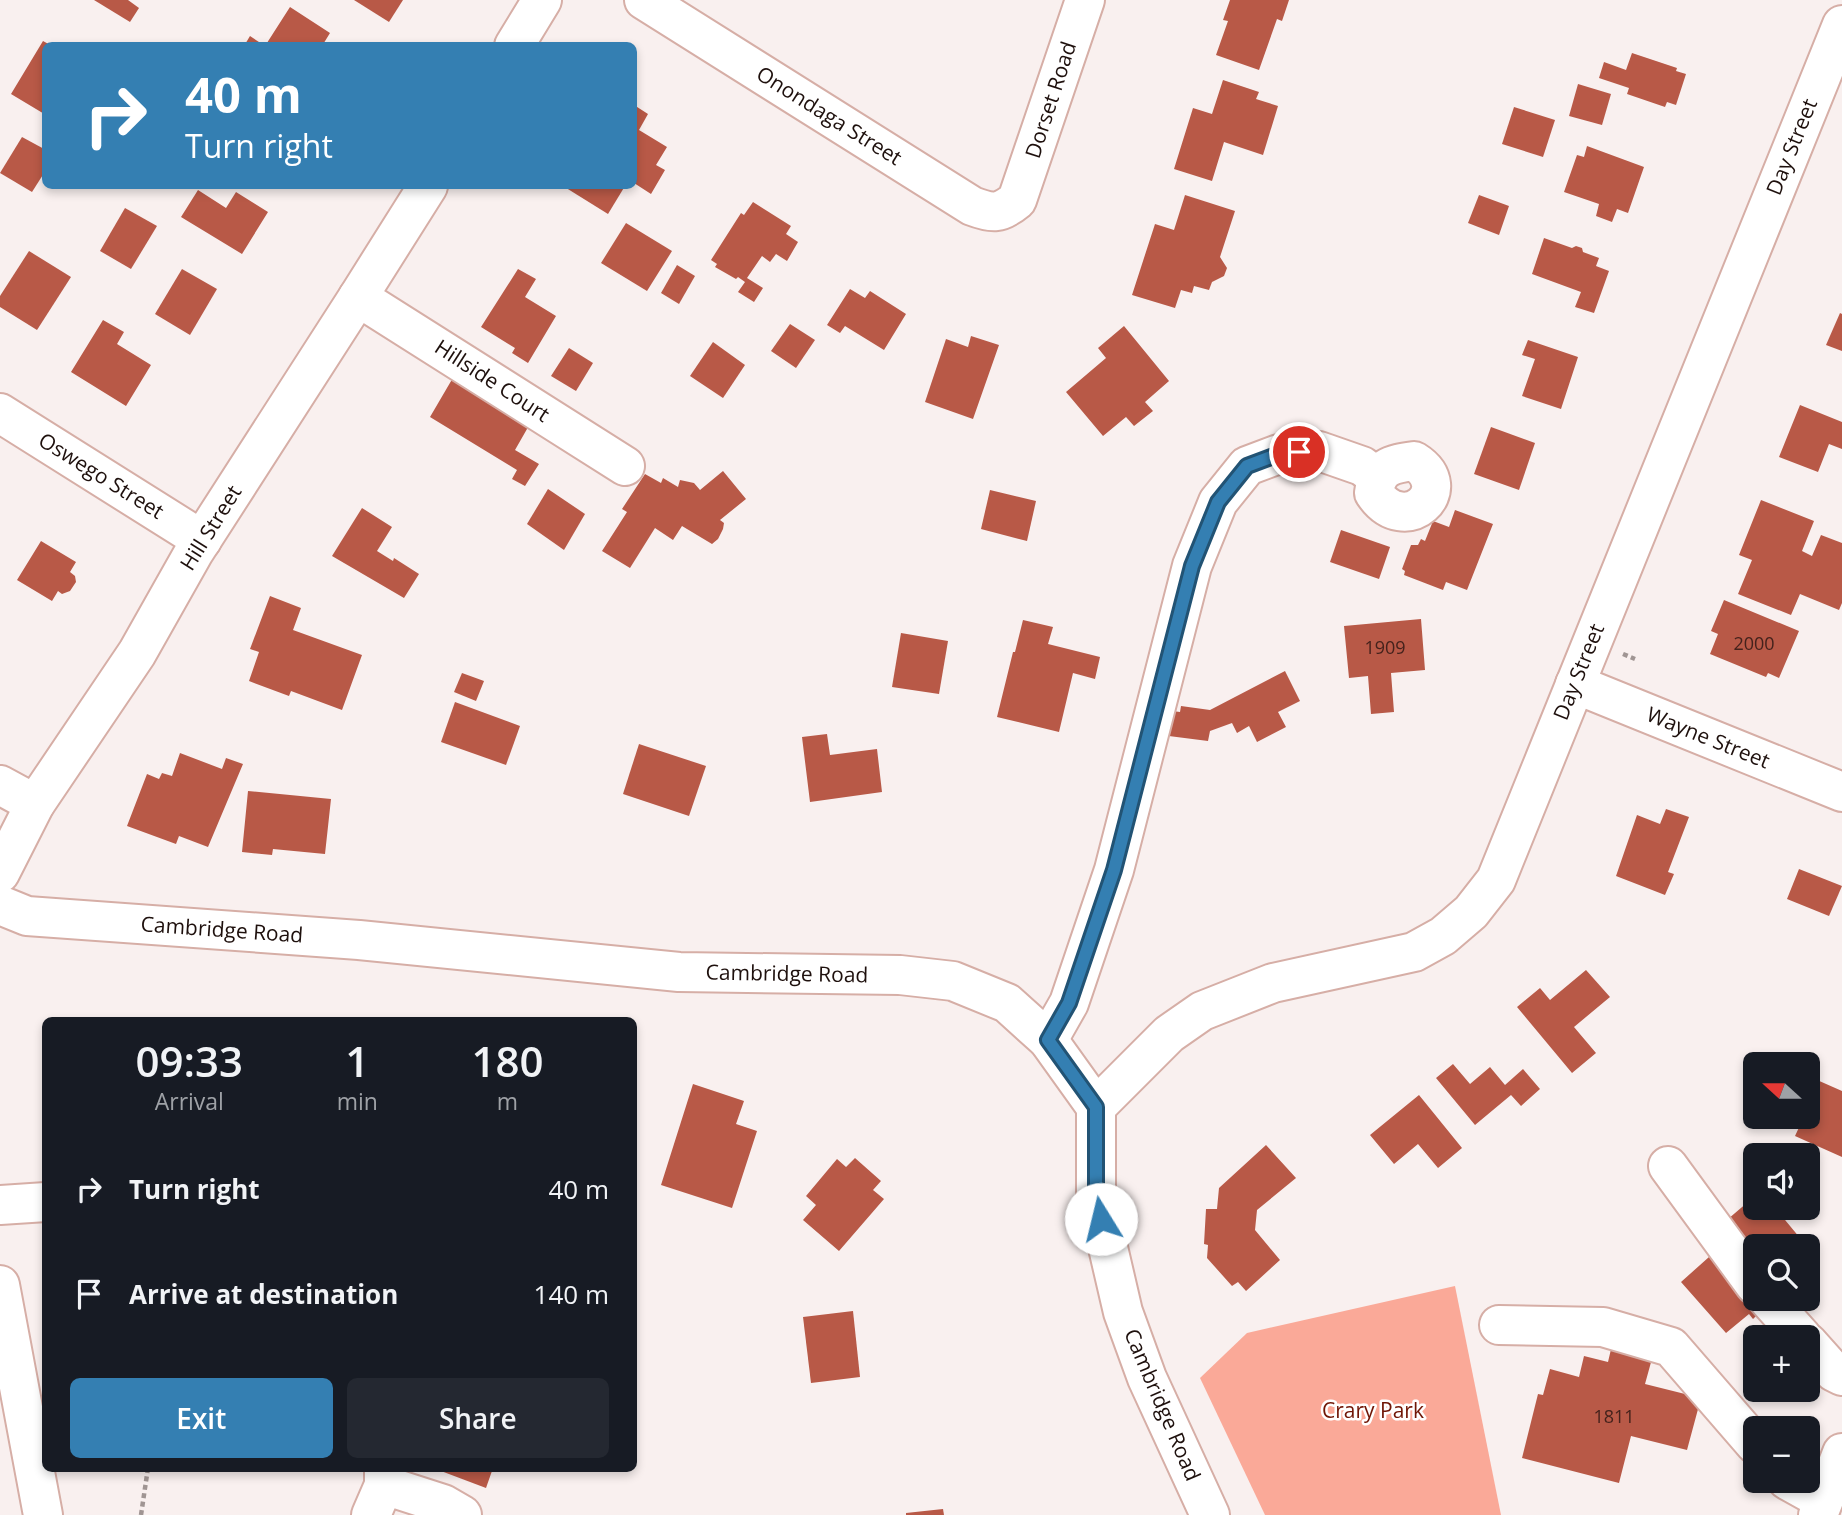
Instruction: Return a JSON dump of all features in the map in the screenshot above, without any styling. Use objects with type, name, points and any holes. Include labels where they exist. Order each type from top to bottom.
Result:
[{"type":"street","points":[[516,42],[542,0]]},
{"type":"street","name":"Onondaga Street","points":[[643,0],[972,206],[987,211],[1003,211],[1017,200]]},
{"type":"street","name":"Dorset Road","points":[[1017,200],[1085,0]]},
{"type":"street","name":"Day Street","points":[[1096,1107],[1169,1034],[1202,1011],[1273,983],[1414,952],[1443,936],[1471,912],[1496,880],[1842,25]]},
{"type":"street","name":"Hill Street","points":[[0,873],[35,804],[137,653],[202,540],[426,189]]},
{"type":"street","name":"Hillside Court","points":[[358,298],[625,466]]},
{"type":"street","name":"Oswego Street","points":[[0,413],[202,540]]},
{"type":"street","points":[[1048,1040],[1069,1003],[1114,870],[1192,566],[1218,502],[1247,466],[1279,454],[1319,451],[1362,466],[1377,477]]},
{"type":"street","name":"Wayne Street","points":[[1575,684],[1842,792]]},
{"type":"street","points":[[0,785],[35,804]]},
{"type":"street","name":"Cambridge Road","points":[[0,905],[27,916],[359,940],[679,972],[900,975],[953,981],[1007,1003],[1048,1040],[1096,1107],[1096,1196],[1123,1312],[1147,1378],[1210,1515]]},
{"type":"street","points":[[1668,1166],[1743,1269]]},
{"type":"street","points":[[0,1205],[42,1202]]},
{"type":"street","points":[[0,1285],[43,1515]]},
{"type":"street","points":[[1779,1311],[1791,1325]]},
{"type":"street","points":[[1499,1325],[1603,1327],[1671,1347],[1743,1430]]},
{"type":"street","points":[[1820,1357],[1834,1373],[1842,1376]]},
{"type":"street","points":[[1803,1493],[1821,1508],[1842,1453]]},
{"type":"street","points":[[380,1489],[443,1504],[462,1515]]},
{"type":"path","points":[[141,1515],[147,1472]]},
{"type":"green space","name":"Crary Park","points":[[1455,1286],[1501,1515],[1265,1515],[1200,1378],[1247,1333]]},
{"type":"building","points":[[94,0],[128,0],[139,8],[130,22]]},
{"type":"building","points":[[354,0],[403,0],[389,22]]},
{"type":"building","points":[[1230,0],[1289,0],[1282,21],[1277,19],[1259,70],[1216,55],[1228,21],[1223,20]]},
{"type":"building","points":[[290,7],[330,33],[324,42],[268,42]]},
{"type":"building","points":[[250,36],[259,42],[246,42]]},
{"type":"building","points":[[42,43],[42,113],[11,94]]},
{"type":"building","points":[[1632,53],[1677,68],[1676,71],[1686,74],[1676,105],[1667,102],[1665,107],[1627,94],[1629,88],[1599,78],[1604,62],[1626,70]]},
{"type":"building","points":[[1223,80],[1259,92],[1256,99],[1278,106],[1263,155],[1224,142],[1212,181],[1174,169],[1193,108],[1212,114]]},
{"type":"building","points":[[1578,84],[1611,94],[1602,125],[1569,116]]},
{"type":"building","points":[[637,107],[648,114],[639,130],[667,147],[656,165],[665,170],[651,194],[637,185]]},
{"type":"building","points":[[1514,107],[1555,120],[1543,157],[1502,144]]},
{"type":"building","points":[[22,137],[42,148],[42,176],[32,192],[0,173]]},
{"type":"building","points":[[1587,146],[1644,167],[1628,213],[1617,209],[1612,222],[1596,216],[1599,204],[1564,192],[1577,155],[1584,157]]},
{"type":"building","points":[[568,189],[623,189],[608,214]]},
{"type":"building","points":[[198,190],[226,208],[236,192],[268,212],[242,254],[181,217]]},
{"type":"building","points":[[1185,195],[1235,211],[1220,257],[1227,268],[1224,276],[1212,282],[1209,290],[1194,286],[1192,293],[1181,290],[1175,308],[1132,295],[1155,224],[1174,230]]},
{"type":"building","points":[[1479,195],[1509,206],[1499,235],[1468,223]]},
{"type":"building","points":[[753,202],[791,226],[786,234],[798,242],[787,261],[776,254],[770,262],[762,256],[747,278],[763,288],[754,302],[738,292],[745,282],[715,267],[717,264],[711,260],[741,213],[744,215]]},
{"type":"building","points":[[125,208],[157,226],[131,269],[100,251]]},
{"type":"building","points":[[626,223],[672,251],[647,291],[601,263]]},
{"type":"building","points":[[1544,238],[1572,248],[1582,248],[1583,252],[1599,258],[1596,266],[1609,271],[1594,313],[1575,307],[1581,292],[1532,274]]},
{"type":"building","points":[[29,251],[71,277],[37,330],[0,307],[0,296]]},
{"type":"building","points":[[677,265],[695,276],[679,304],[661,293]]},
{"type":"building","points":[[182,269],[217,289],[190,335],[155,314]]},
{"type":"building","points":[[518,269],[536,279],[525,297],[556,316],[528,363],[512,353],[515,348],[481,327]]},
{"type":"building","points":[[850,289],[865,298],[870,291],[906,314],[884,350],[845,326],[840,333],[827,325]]},
{"type":"building","points":[[1840,313],[1842,314],[1842,351],[1826,345]]},
{"type":"building","points":[[103,320],[124,332],[117,344],[151,365],[126,406],[71,372]]},
{"type":"building","points":[[790,324],[815,340],[796,368],[771,351]]},
{"type":"building","points":[[1124,326],[1169,381],[1145,402],[1153,411],[1134,426],[1126,417],[1103,436],[1066,392],[1106,358],[1098,348]]},
{"type":"building","points":[[971,336],[999,345],[973,419],[925,402],[946,339],[968,347]]},
{"type":"building","points":[[1528,340],[1578,357],[1561,409],[1522,396],[1535,359],[1522,355]]},
{"type":"building","points":[[713,342],[745,365],[723,398],[690,376]]},
{"type":"building","points":[[569,348],[593,363],[576,391],[551,376]]},
{"type":"building","points":[[454,376],[531,422],[515,450],[539,464],[525,486],[512,479],[517,470],[430,417]]},
{"type":"building","points":[[1800,405],[1842,422],[1842,449],[1829,444],[1818,472],[1779,457]]},
{"type":"building","points":[[1491,427],[1535,443],[1519,490],[1474,474]]},
{"type":"building","points":[[723,471],[746,499],[720,520],[724,523],[723,529],[712,544],[682,526],[673,540],[655,528],[630,568],[602,551],[627,512],[622,509],[645,474],[661,483],[663,478],[678,487],[680,480],[694,483],[700,490]]},
{"type":"building","points":[[548,489],[585,514],[564,550],[527,524]]},
{"type":"building","points":[[990,490],[1036,501],[1027,541],[981,529]]},
{"type":"building","points":[[1761,500],[1814,521],[1802,551],[1812,556],[1821,535],[1842,543],[1842,603],[1839,610],[1800,594],[1791,615],[1738,594],[1752,560],[1739,555]]},
{"type":"building","points":[[362,508],[392,527],[377,551],[419,574],[404,598],[332,556]]},
{"type":"building","points":[[1455,510],[1493,524],[1467,590],[1446,582],[1443,590],[1404,575],[1405,571],[1402,569],[1411,545],[1418,545],[1421,539],[1425,541],[1433,521],[1449,527]]},
{"type":"building","points":[[1341,530],[1390,547],[1379,579],[1330,562]]},
{"type":"building","points":[[41,541],[76,562],[70,572],[75,576],[76,582],[70,591],[62,594],[58,591],[52,601],[17,580]]},
{"type":"building","points":[[270,596],[301,608],[293,630],[362,655],[342,710],[291,691],[289,696],[249,681],[259,652],[250,649]]},
{"type":"building","points":[[1724,600],[1799,631],[1779,678],[1768,673],[1766,677],[1710,654],[1718,634],[1711,631]]},
{"type":"building","points":[[1421,619],[1425,670],[1391,673],[1394,712],[1371,714],[1368,676],[1349,678],[1344,626]]},
{"type":"building","points":[[1023,620],[1053,627],[1048,644],[1100,657],[1095,679],[1073,673],[1059,732],[997,717]]},
{"type":"building","points":[[901,633],[948,641],[939,694],[892,687]]},
{"type":"building","points":[[1285,671],[1300,701],[1278,712],[1286,727],[1257,742],[1249,726],[1237,733],[1232,723],[1210,731],[1208,741],[1161,735],[1165,710],[1180,712],[1181,706],[1210,710]]},
{"type":"building","points":[[462,673],[484,681],[476,701],[454,692]]},
{"type":"building","points":[[455,702],[520,726],[506,765],[441,742]]},
{"type":"building","points":[[827,734],[830,755],[877,749],[882,792],[810,802],[802,737]]},
{"type":"building","points":[[639,744],[706,766],[689,816],[623,794]]},
{"type":"building","points":[[180,753],[222,769],[226,758],[243,764],[208,847],[179,836],[176,844],[127,826],[147,774],[159,779],[162,773],[172,776]]},
{"type":"building","points":[[248,791],[331,799],[325,854],[273,849],[272,855],[242,852]]},
{"type":"building","points":[[1666,809],[1689,817],[1668,872],[1674,874],[1665,895],[1616,876],[1637,815],[1660,824]]},
{"type":"building","points":[[1799,869],[1842,886],[1829,916],[1787,899]]},
{"type":"building","points":[[1586,970],[1610,997],[1574,1027],[1596,1053],[1572,1073],[1517,1007],[1540,988],[1550,1000]]},
{"type":"building","points":[[1453,1064],[1470,1084],[1490,1067],[1505,1085],[1523,1069],[1540,1089],[1521,1106],[1511,1095],[1475,1125],[1436,1078]]},
{"type":"building","points":[[1820,1081],[1842,1091],[1842,1157],[1820,1147],[1820,1143],[1811,1143],[1795,1136],[1798,1129],[1820,1129]]},
{"type":"building","points":[[693,1084],[744,1101],[736,1124],[757,1131],[732,1208],[661,1185]]},
{"type":"building","points":[[1419,1095],[1462,1148],[1438,1168],[1418,1144],[1394,1164],[1370,1135]]},
{"type":"building","points":[[1266,1145],[1296,1178],[1257,1210],[1255,1230],[1280,1260],[1246,1291],[1238,1282],[1232,1286],[1207,1258],[1208,1245],[1204,1244],[1206,1209],[1217,1209],[1219,1188]]},
{"type":"building","points":[[855,1158],[881,1181],[873,1190],[884,1199],[839,1251],[803,1220],[816,1205],[806,1196],[837,1159],[846,1167]]},
{"type":"building","points":[[1743,1206],[1743,1220],[1785,1220],[1797,1234],[1743,1234],[1743,1249],[1721,1225]]},
{"type":"building","points":[[1709,1257],[1743,1295],[1743,1311],[1759,1313],[1753,1319],[1749,1314],[1726,1333],[1681,1282]]},
{"type":"building","points":[[853,1311],[860,1377],[811,1383],[803,1317]]},
{"type":"building","points":[[1612,1345],[1653,1355],[1645,1384],[1701,1398],[1687,1450],[1631,1436],[1619,1483],[1522,1458],[1538,1394],[1543,1395],[1550,1369],[1579,1377],[1584,1356],[1608,1362]]},
{"type":"building","points":[[444,1472],[492,1472],[486,1488]]},
{"type":"building","points":[[943,1509],[944,1515],[906,1515],[906,1513]]},
{"type":"route","points":[[1101,1219],[1096,1196],[1096,1107],[1048,1040],[1069,1003],[1114,870],[1192,566],[1218,502],[1247,466],[1279,454],[1299,452]]}]
